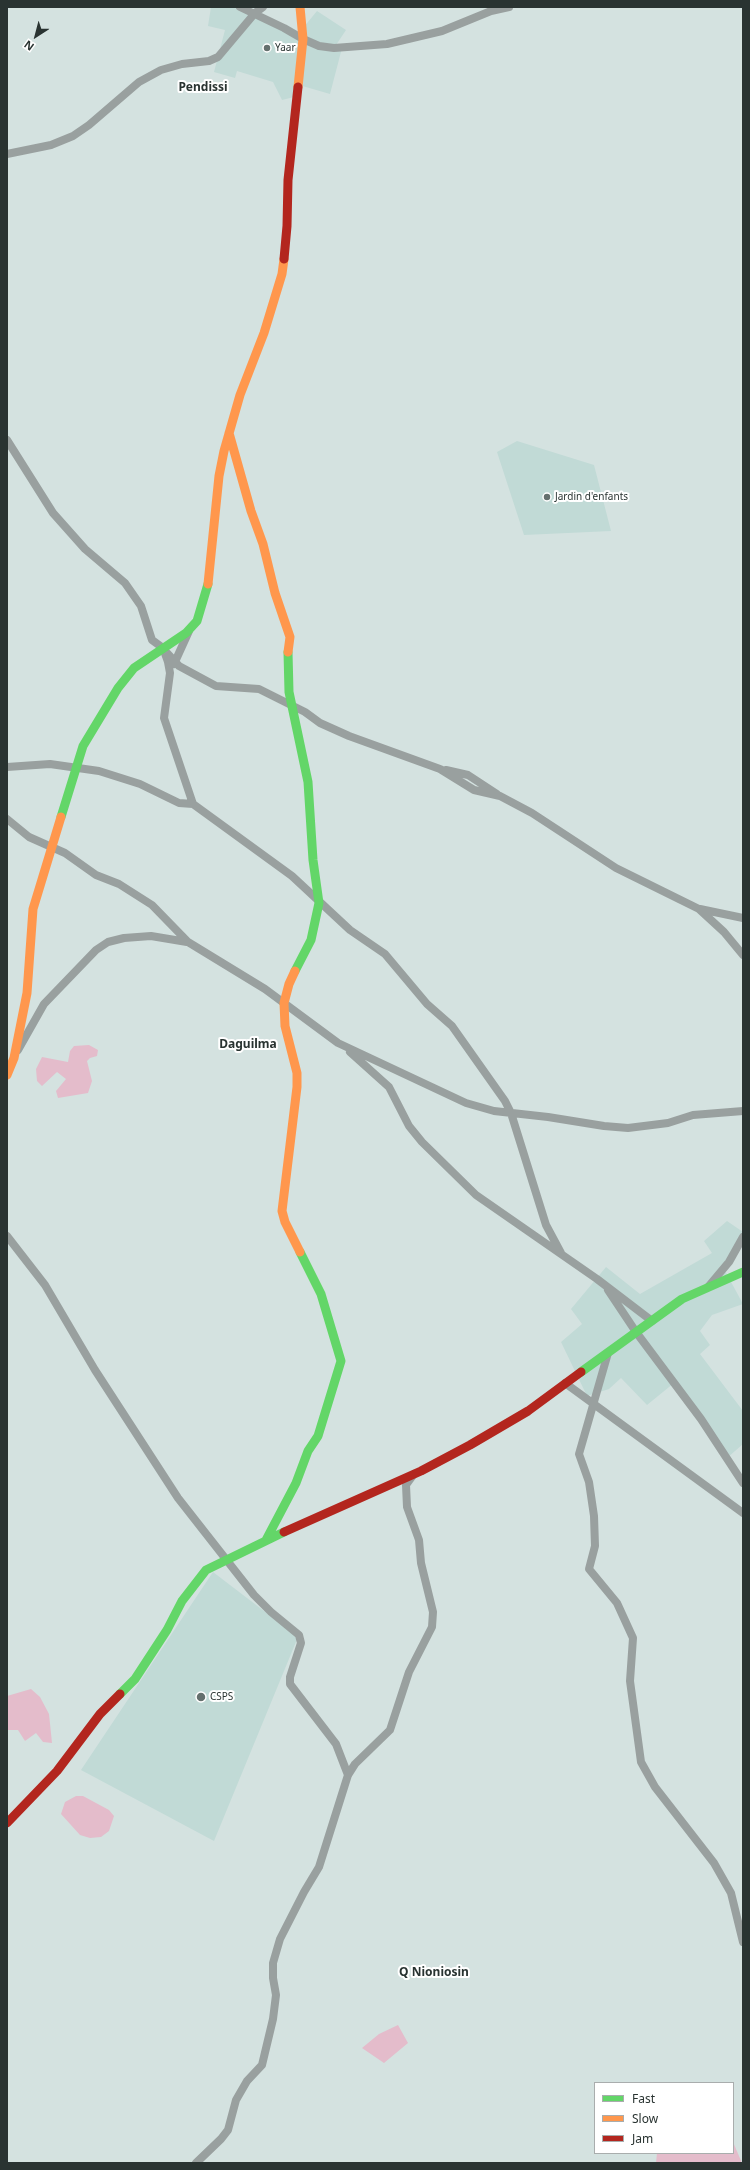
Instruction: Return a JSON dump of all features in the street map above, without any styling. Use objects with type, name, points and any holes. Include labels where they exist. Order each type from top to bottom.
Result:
[{"type":"street","points":[[240,7],[319,46],[334,48],[387,44],[442,31],[491,12],[509,7]]},
{"type":"street","points":[[7,154],[51,145],[73,136],[89,126],[139,82],[161,70],[182,64],[209,62],[218,57],[254,13],[263,7]]},
{"type":"street","points":[[14,1058],[27,993],[33,909],[60,817],[78,767],[83,746],[118,688],[134,668],[163,648],[197,621],[210,576],[219,476],[229,433],[240,395],[264,333],[282,274],[287,226],[288,180],[303,39],[300,7]]},
{"type":"street","points":[[229,433],[251,511],[263,544],[275,593],[290,637],[287,657],[291,705],[308,782],[313,860],[320,903],[311,940],[289,984],[284,1003],[285,1026],[297,1073],[297,1087],[282,1211],[285,1222],[321,1294],[341,1361],[318,1436],[308,1451],[296,1483],[266,1540]]},
{"type":"street","points":[[7,440],[53,513],[85,549],[125,583],[141,606],[152,640],[163,648],[180,666],[216,686],[259,689],[306,712],[320,724],[348,736],[440,769],[474,790],[500,796],[532,813],[616,868],[699,909],[743,918]]},
{"type":"street","points":[[168,680],[191,627]]},
{"type":"street","points":[[163,648],[168,662],[168,680],[164,718],[193,804]]},
{"type":"street","points":[[7,764],[21,766]]},
{"type":"street","points":[[7,768],[50,764],[99,771],[140,784],[179,803],[193,804],[292,876],[350,930],[385,954],[427,1004],[452,1026],[511,1114],[546,1225],[561,1253]]},
{"type":"street","points":[[7,819],[29,837],[65,853],[96,874],[119,884],[152,905],[188,942],[234,969],[284,1003],[373,1070],[390,1087],[414,1131],[476,1195],[561,1253],[652,1321]]},
{"type":"street","points":[[699,909],[724,932],[743,954]]},
{"type":"street","points":[[7,1075],[14,1058],[44,1004],[96,950],[108,942],[144,936],[188,942]]},
{"type":"street","points":[[338,1043],[466,1103],[511,1114],[548,1117],[604,1126],[628,1128],[668,1123],[693,1115],[743,1111]]},
{"type":"street","points":[[7,1236],[45,1285],[95,1370],[167,1482],[242,1580],[271,1612],[299,1635],[301,1643],[290,1677],[290,1684],[336,1744],[348,1775]]},
{"type":"street","points":[[706,1289],[729,1262],[743,1237]]},
{"type":"street","points":[[7,1823],[57,1771],[100,1714],[135,1680],[167,1630],[182,1601],[206,1570],[266,1540],[414,1474],[470,1445],[528,1411],[682,1299],[743,1272]]},
{"type":"street","points":[[604,1284],[636,1332],[701,1419],[743,1483]]},
{"type":"street","points":[[608,1352],[579,1454],[589,1482],[594,1516],[595,1546],[589,1569],[616,1603],[633,1638],[630,1681],[641,1762],[655,1787],[714,1863],[731,1893],[743,1942]]},
{"type":"street","points":[[565,1383],[743,1513]]},
{"type":"street","points":[[196,2163],[221,2139],[228,2130],[236,2100],[247,2081],[262,2065],[273,2019],[276,1995],[273,1978],[273,1963],[280,1938],[319,1867],[348,1775],[355,1764],[390,1730],[409,1672],[432,1627],[433,1612],[421,1563],[419,1540],[407,1506],[406,1485],[414,1474]]},
{"type":"shaded area","points":[[211,7],[240,7],[302,39],[303,28],[317,11],[346,30],[334,48],[342,48],[330,94],[299,85],[298,96],[282,100],[273,82],[237,71],[235,78],[214,72],[225,30],[208,26]]},
{"type":"shaded area","points":[[517,441],[594,465],[611,531],[524,535],[497,452]]},
{"type":"shaded area","points":[[89,1045],[98,1050],[97,1056],[90,1058],[87,1061],[92,1081],[88,1093],[58,1098],[56,1091],[66,1079],[57,1072],[42,1086],[37,1081],[36,1069],[42,1057],[68,1062],[70,1051],[74,1046]]},
{"type":"shaded area","points":[[727,1221],[743,1232],[743,1237],[724,1269],[743,1304],[712,1315],[700,1331],[710,1345],[700,1354],[743,1411],[743,1444],[727,1458],[674,1383],[647,1405],[621,1378],[609,1389],[587,1396],[561,1342],[582,1324],[571,1309],[606,1267],[640,1294],[712,1253],[704,1241]]},
{"type":"shaded area","points":[[213,1572],[298,1637],[214,1841],[81,1770]]},
{"type":"shaded area","points":[[31,1689],[40,1697],[49,1714],[52,1743],[43,1742],[36,1733],[25,1741],[18,1730],[7,1730],[7,1696]]},
{"type":"shaded area","points":[[76,1796],[83,1796],[109,1810],[114,1816],[109,1831],[101,1837],[90,1838],[80,1835],[61,1814],[65,1802]]},
{"type":"shaded area","points":[[398,2025],[408,2043],[384,2063],[362,2048],[379,2034]]},
{"type":"shaded area","points":[[734,2144],[742,2163],[656,2163],[657,2154],[734,2154]]},
{"type":"traffic: fast","points":[[61,817],[83,746],[118,688],[134,668],[186,633],[197,621],[208,584]]},
{"type":"traffic: fast","points":[[288,652],[289,692],[308,782],[313,860],[319,903],[311,940],[295,971]]},
{"type":"traffic: fast","points":[[266,1540],[296,1483],[308,1451],[318,1436],[341,1361],[321,1294],[300,1252]]},
{"type":"traffic: fast","points":[[581,1372],[682,1299],[743,1272]]},
{"type":"traffic: fast","points":[[120,1694],[135,1679],[167,1630],[182,1601],[206,1570],[284,1532]]},
{"type":"traffic: slow","points":[[298,87],[303,39],[300,7]]},
{"type":"traffic: slow","points":[[208,584],[219,476],[224,451],[240,395],[264,333],[282,274],[284,259]]},
{"type":"traffic: slow","points":[[229,433],[251,511],[263,544],[275,593],[290,637],[288,652]]},
{"type":"traffic: slow","points":[[7,1075],[14,1058],[27,993],[33,909],[61,817]]},
{"type":"traffic: slow","points":[[295,971],[289,984],[284,1003],[285,1026],[297,1073],[297,1087],[282,1211],[285,1222],[300,1252]]},
{"type":"traffic: jam","points":[[284,259],[287,226],[288,180],[298,87]]},
{"type":"traffic: jam","points":[[284,1532],[421,1471],[470,1445],[528,1411],[581,1372]]},
{"type":"traffic: jam","points":[[7,1823],[57,1771],[100,1714],[120,1694]]},
{"type":"place","name":"Yaar","points":[[267,48]]},
{"type":"place","name":"Jardin d'enfants","points":[[547,497]]},
{"type":"place","name":"CSPS","points":[[201,1697]]},
{"type":"district","name":"Pendissi","points":[[203,88]]},
{"type":"district","name":"Daguilma","points":[[248,1045]]},
{"type":"district","name":"Q Nioniosin","points":[[434,1973]]}]
